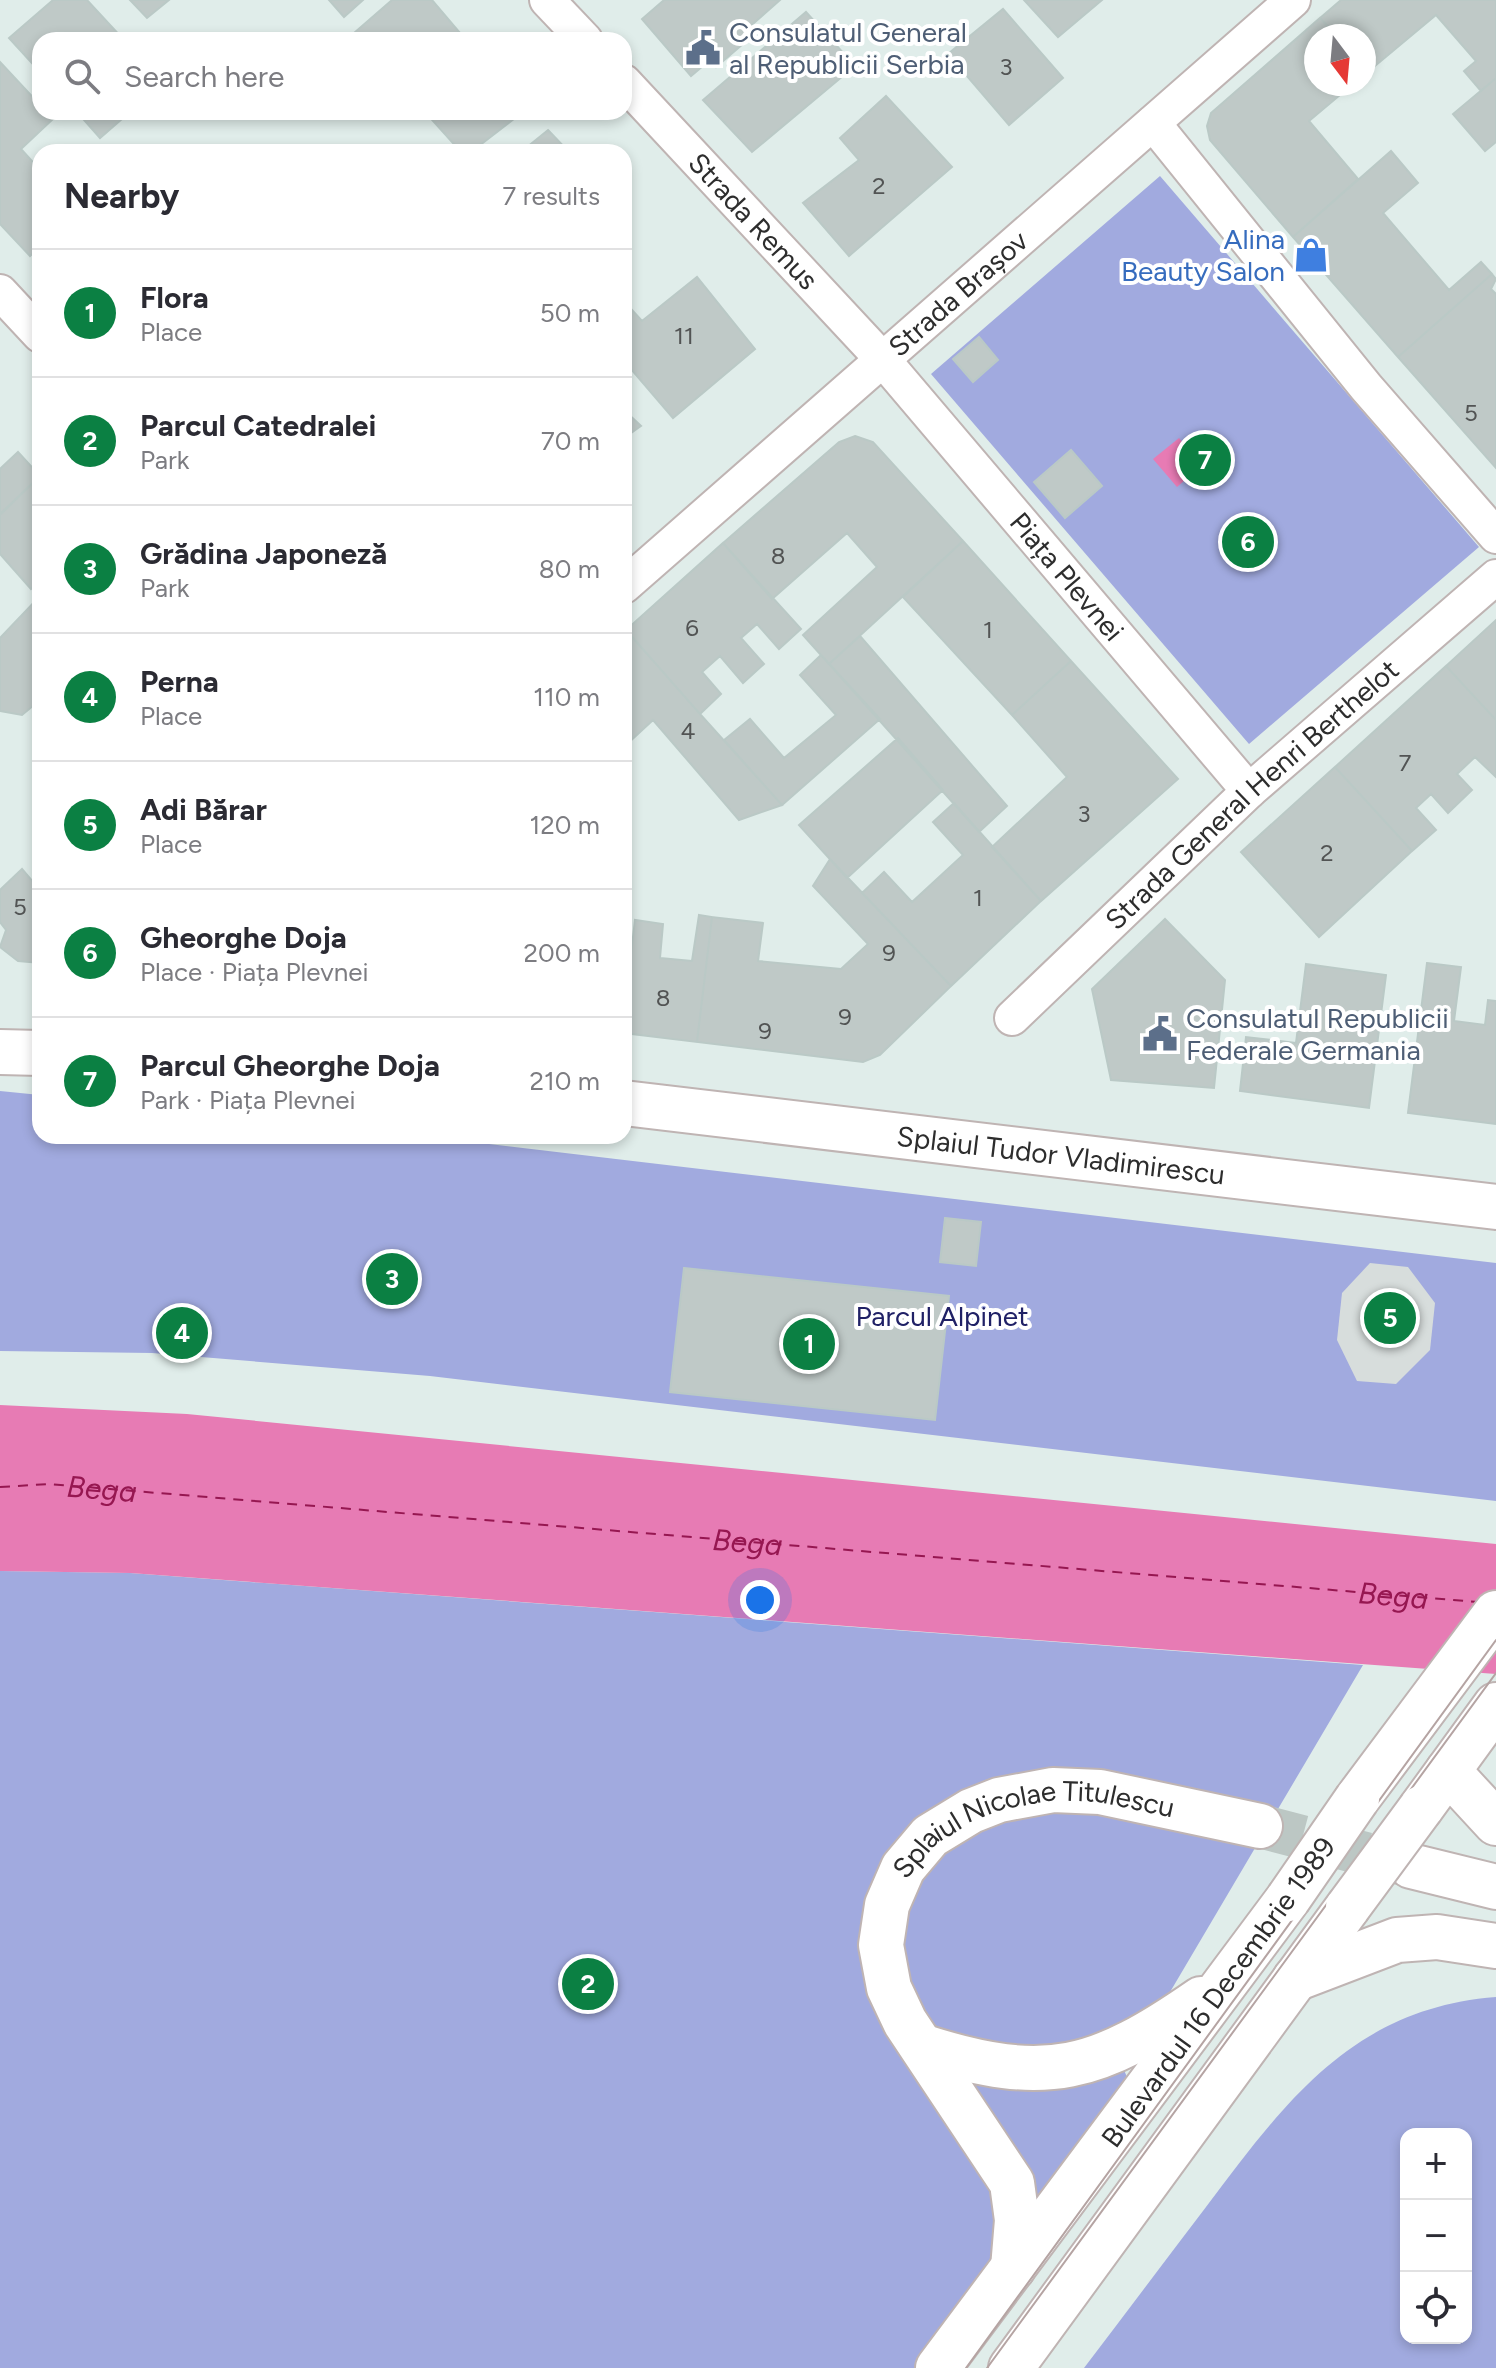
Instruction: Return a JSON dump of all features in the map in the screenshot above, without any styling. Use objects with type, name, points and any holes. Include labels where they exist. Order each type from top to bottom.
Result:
[{"type":"main road","points":[[0,1052],[32,1053]]},
{"type":"main road","name":"Splaiul Tudor Vladimirescu","points":[[632,1104],[1496,1207]]},
{"type":"main road","name":"Bulevardul 16 Decembrie 1989","points":[[938,2368],[1229,1980],[1357,1799],[1496,1613]]},
{"type":"main road","name":"Bulevardul 16 Decembrie 1989","points":[[1011,2368],[1496,1705]]},
{"type":"main road","points":[[1456,1759],[1496,1823]]},
{"type":"main road","name":"Splaiul Nicolae Titulescu","points":[[1013,2268],[1017,2220],[1012,2183],[905,2022],[889,1988],[881,1945],[887,1905],[903,1868],[930,1836],[971,1811],[999,1800],[1053,1790],[1100,1792],[1260,1826]]},
{"type":"main road","points":[[1411,1866],[1496,1887]]},
{"type":"main road","points":[[1295,1979],[1397,1940],[1437,1937],[1496,1946]]},
{"type":"main road","points":[[924,2047],[995,2065],[1040,2069],[1072,2066],[1151,2033],[1229,1980]]},
{"type":"street","points":[[547,0],[577,32]]},
{"type":"street","name":"Strada Brașov","points":[[632,579],[1293,0]]},
{"type":"street","name":"Strada Remus","points":[[632,91],[884,361]]},
{"type":"street","points":[[1153,123],[1366,387],[1496,536]]},
{"type":"street","points":[[0,292],[32,326]]},
{"type":"street","name":"Piața Plevnei","points":[[884,361],[1249,791]]},
{"type":"street","name":"Strada General Henri Berthelot","points":[[1012,1018],[1249,791],[1496,577]]},
{"type":"green space","points":[[1160,176],[1479,547],[1249,744],[931,374]]},
{"type":"green space","name":"Parcul Alpinet","points":[[0,1091],[32,1094],[32,1144],[490,1144],[1496,1263],[1496,1501],[430,1376],[152,1353],[0,1351]]},
{"type":"green space","points":[[0,1571],[130,1573],[1363,1665],[1124,2070],[1129,2082],[935,2368],[0,2368]]},
{"type":"green space","points":[[1496,1997],[1496,2368],[1084,2368],[1235,2168],[1295,2097],[1327,2067],[1362,2041],[1401,2020],[1446,2005]]},
{"type":"shaded area","points":[[1370,1263],[1408,1267],[1435,1303],[1430,1350],[1396,1384],[1357,1381],[1337,1340],[1342,1293]]},
{"type":"water","points":[[1179,438],[1202,465],[1177,487],[1153,459]]},
{"type":"water","name":"Bega","points":[[0,1405],[187,1414],[1496,1544],[1496,1674],[130,1573],[0,1571]]},
{"type":"building","points":[[53,0],[87,0],[117,32],[32,32],[32,63],[9,38]]},
{"type":"building","points":[[130,0],[169,0],[147,18]]},
{"type":"building","points":[[329,0],[363,0],[344,17]]},
{"type":"building","points":[[392,0],[432,0],[459,32],[355,32]]},
{"type":"building","name":"Consulatul General al Republicii Serbia","points":[[664,0],[780,0],[746,30],[751,37],[716,67],[710,60],[691,76],[642,19]]},
{"type":"building","points":[[1024,0],[1102,0],[1058,37]]},
{"type":"building","points":[[1341,0],[1496,0],[1496,78],[1481,91],[1464,71],[1476,61],[1436,15],[1376,65],[1376,24],[1326,24],[1320,18]]},
{"type":"building","points":[[1003,9],[1063,78],[1009,125],[948,54]]},
{"type":"building","points":[[806,12],[855,66],[752,152],[703,100]]},
{"type":"building","points":[[1304,32],[1304,96],[1339,96],[1309,121],[1358,179],[1293,237],[1210,140],[1207,126],[1211,113]]},
{"type":"building","points":[[0,62],[32,96],[32,120],[52,120],[21,149],[32,161],[32,254],[30,256],[0,224]]},
{"type":"building","points":[[1496,78],[1496,142],[1485,151],[1453,114]]},
{"type":"building","points":[[886,96],[952,167],[849,256],[803,203],[859,160],[840,138]]},
{"type":"building","points":[[84,120],[121,120],[100,138]]},
{"type":"building","points":[[432,120],[513,120],[481,144],[454,144]]},
{"type":"building","points":[[548,130],[561,144],[531,144]]},
{"type":"building","points":[[1391,151],[1418,183],[1383,213],[1449,290],[1481,262],[1492,274],[1398,357],[1293,237]]},
{"type":"building","points":[[1492,274],[1496,279],[1491,289],[1496,294],[1496,468],[1398,357]]},
{"type":"building","points":[[697,277],[755,349],[673,418],[632,370],[632,310],[642,321]]},
{"type":"building","points":[[979,337],[998,360],[973,382],[953,359]]},
{"type":"building","points":[[632,418],[641,426],[632,432]]},
{"type":"building","points":[[855,436],[873,442],[963,541],[829,664],[803,635],[877,567],[847,533],[772,599],[723,543],[839,442]]},
{"type":"building","points":[[1071,450],[1102,486],[1065,518],[1034,482]]},
{"type":"building","points":[[18,452],[32,467],[32,484],[0,514],[0,469]]},
{"type":"building","points":[[32,484],[31,589],[0,554],[0,515]]},
{"type":"building","points":[[963,541],[1071,661],[1012,715],[903,597]]},
{"type":"building","points":[[723,543],[801,629],[779,649],[757,624],[741,638],[764,664],[743,683],[720,656],[702,672],[721,694],[700,714],[632,637],[632,625]]},
{"type":"building","points":[[32,604],[32,707],[22,715],[0,711],[0,638]]},
{"type":"building","points":[[1496,620],[1496,720],[1446,666]]},
{"type":"building","points":[[860,636],[1007,806],[979,832],[829,664]]},
{"type":"building","points":[[632,637],[782,805],[739,820],[653,720],[632,740]]},
{"type":"building","points":[[821,655],[880,719],[782,805],[724,740],[750,719],[784,758],[836,715],[800,675]]},
{"type":"building","points":[[1071,661],[1178,779],[1041,901],[992,847],[1067,777],[1012,715]]},
{"type":"building","points":[[1446,666],[1496,720],[1496,777],[1475,757],[1457,774],[1472,790],[1448,813],[1431,794],[1416,808],[1436,830],[1412,851],[1335,767]]},
{"type":"building","points":[[898,738],[943,790],[847,878],[799,825]]},
{"type":"building","points":[[1335,767],[1412,851],[1319,937],[1241,852]]},
{"type":"building","points":[[954,803],[1041,901],[951,986],[862,893],[884,872],[912,902],[963,855],[933,822]]},
{"type":"building","points":[[830,859],[951,986],[880,1055],[863,1062],[697,1042],[712,917],[763,923],[758,961],[841,969],[868,944],[813,886]]},
{"type":"building","points":[[22,869],[32,881],[32,962],[18,961],[0,947],[6,930],[0,922],[0,890]]},
{"type":"building","points":[[699,915],[712,917],[697,1042],[632,1034],[635,920],[663,924],[660,958],[692,961]]},
{"type":"building","name":"Consulatul Republicii Federale Germania","points":[[1165,919],[1225,980],[1214,1088],[1111,1080],[1092,989]]},
{"type":"building","points":[[1427,963],[1461,967],[1454,1021],[1485,1025],[1488,1000],[1496,1001],[1496,1124],[1408,1113]]},
{"type":"building","points":[[1306,964],[1386,975],[1369,1108],[1240,1091],[1246,1037],[1296,1043]]},
{"type":"building","points":[[945,1218],[981,1222],[976,1266],[940,1262]]},
{"type":"building","points":[[684,1268],[949,1296],[935,1420],[670,1392]]},
{"type":"ferry route","points":[[0,1487],[49,1484],[1478,1602]]},
{"type":"tunnel","points":[[1260,1826],[1411,1866]]},
{"type":"tram line","points":[[966,2368],[1496,1640]]},
{"type":"tram line","points":[[987,2368],[1496,1673]]},
{"type":"place","name":"Consulatul General al Republicii Serbia","points":[[703,48]]},
{"type":"place","name":"Alina Beauty Salon","points":[[1311,255]]},
{"type":"place","name":"Parcul Gheorghe Doja","points":[[1205,460]]},
{"type":"place","name":"Gheorghe Doja","points":[[1248,542]]},
{"type":"place","name":"Consulatul Republicii Federale Germania","points":[[1160,1034]]},
{"type":"place","name":"Grădina Japoneză","points":[[392,1279]]},
{"type":"place","name":"Adi Bărar","points":[[1390,1318]]},
{"type":"place","name":"Perna","points":[[182,1333]]},
{"type":"place","name":"Flora","points":[[809,1344]]},
{"type":"place","name":"Parcul Catedralei","points":[[588,1984]]}]
